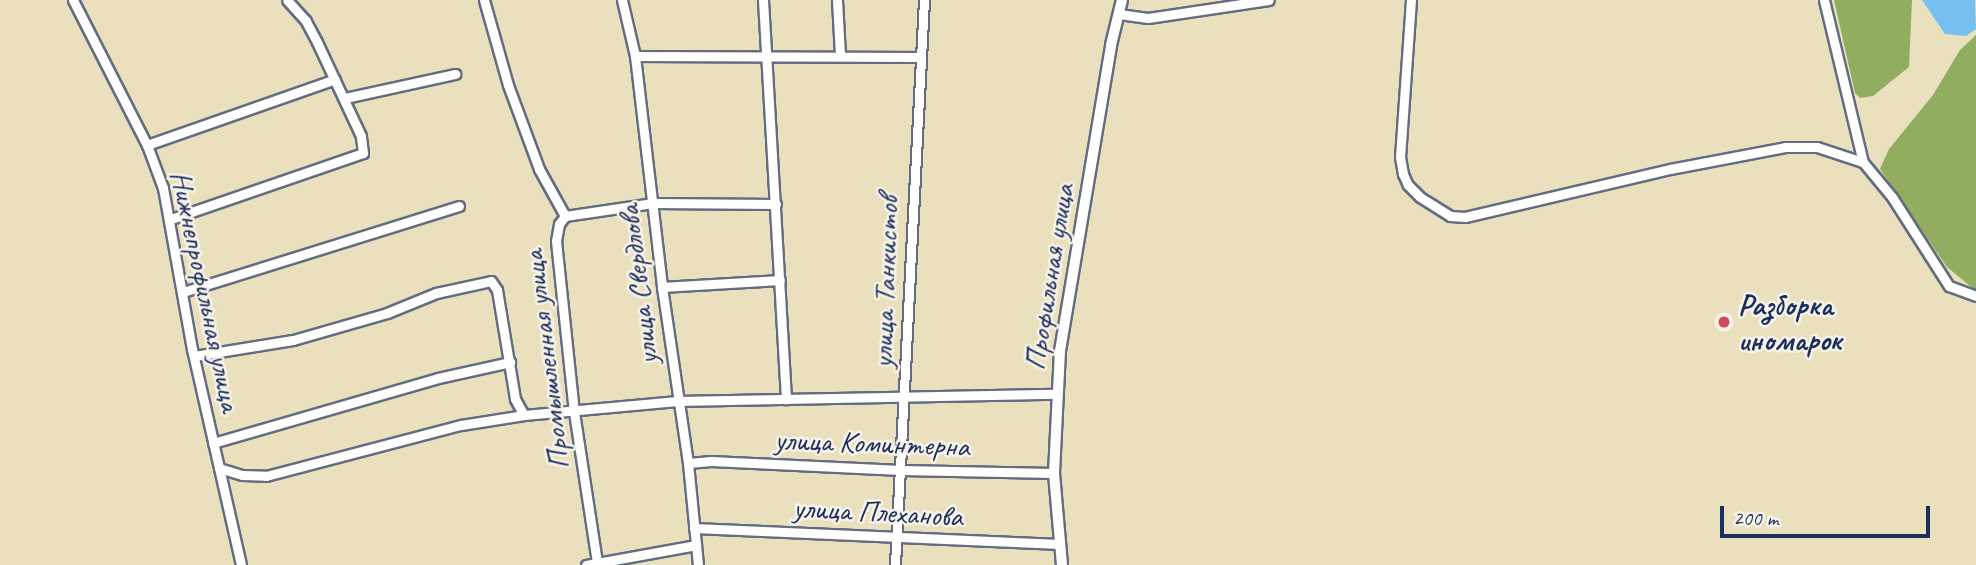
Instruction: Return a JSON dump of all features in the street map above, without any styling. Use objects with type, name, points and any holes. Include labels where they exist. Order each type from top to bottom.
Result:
[{"type":"main road","name":"Профильная улица","points":[[1062,565],[1054,473],[1060,351],[1111,45],[1122,0]]},
{"type":"street","name":"Нижнепрофильная улица","points":[[73,0],[159,173],[171,219],[194,356],[241,565]]},
{"type":"street","points":[[171,219],[363,153],[362,136],[345,98],[306,21],[287,0]]},
{"type":"street","name":"Промышленная улица","points":[[484,0],[508,85],[539,169],[565,216],[559,224],[556,241],[574,412],[597,562]]},
{"type":"street","name":"улица Свердлова","points":[[622,0],[635,56],[662,287],[688,463],[698,565]]},
{"type":"street","points":[[763,0],[786,399]]},
{"type":"street","points":[[838,0],[840,56]]},
{"type":"street","name":"улица Танкистов","points":[[895,565],[924,0]]},
{"type":"street","points":[[1119,14],[1148,18],[1269,0]]},
{"type":"street","points":[[1412,0],[1400,157],[1408,185],[1420,197],[1450,216],[1465,217],[1670,169],[1785,147],[1817,147],[1863,162]]},
{"type":"street","points":[[1824,0],[1863,162],[1892,197],[1949,286],[1976,296]]},
{"type":"street","points":[[635,56],[920,57]]},
{"type":"street","points":[[345,98],[455,74]]},
{"type":"street","points":[[147,145],[335,79]]},
{"type":"street","points":[[565,216],[653,203],[776,204]]},
{"type":"street","points":[[184,292],[459,206]]},
{"type":"street","points":[[662,287],[780,280]]},
{"type":"street","points":[[194,356],[293,340],[387,313],[436,293],[491,281],[496,290],[516,399],[524,415]]},
{"type":"street","points":[[213,443],[438,378],[510,362]]},
{"type":"street","points":[[219,467],[254,477],[266,476],[461,425],[524,415],[677,401],[905,399],[1057,394]]},
{"type":"street","name":"улица Коминтерна","points":[[688,463],[711,461],[901,470],[1054,473]]},
{"type":"street","name":"улица Плеханова","points":[[694,528],[896,539],[1060,544]]},
{"type":"street","points":[[586,565],[696,545]]},
{"type":"green space","points":[[1834,0],[1912,0],[1909,67],[1873,96],[1860,98],[1855,93]]},
{"type":"green space","points":[[1976,35],[1976,291],[1947,267],[1880,169],[1889,149],[1933,95],[1960,50]]},
{"type":"water","points":[[1922,0],[1975,0],[1976,29],[1966,36],[1945,34]]},
{"type":"place","name":"Разборка иномарок","points":[[1724,322]]}]
